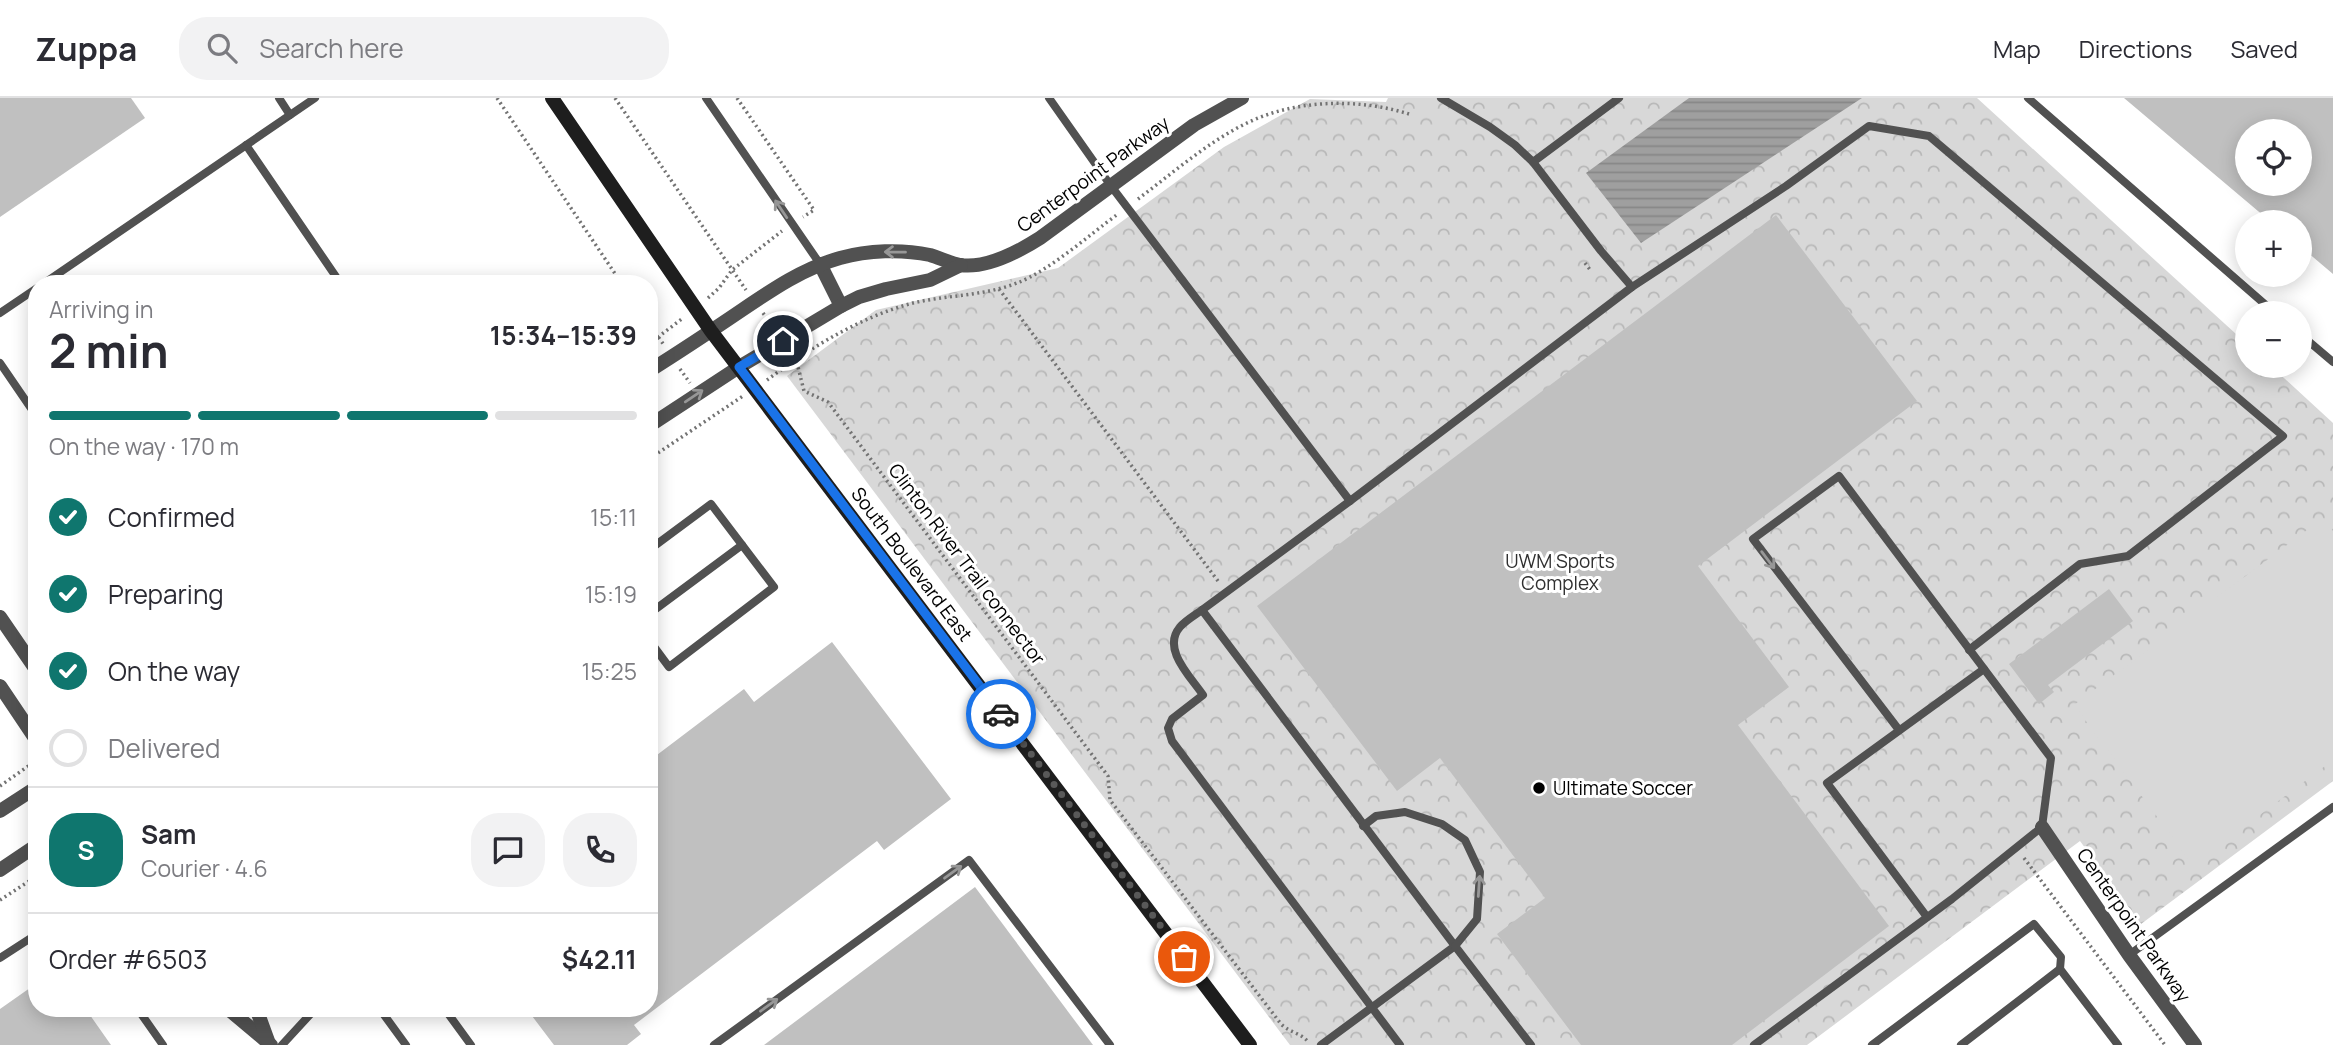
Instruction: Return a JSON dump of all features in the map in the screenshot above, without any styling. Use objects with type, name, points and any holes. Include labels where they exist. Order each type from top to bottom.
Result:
[{"type":"street","name":"South Boulevard East","points":[[552,98],[711,331],[1250,1045]]},
{"type":"street","name":"Centerpoint Parkway","points":[[658,420],[739,367],[859,297],[930,280],[961,265],[993,260],[1025,248],[1194,125],[1241,98]]},
{"type":"street","name":"Centerpoint Parkway","points":[[658,366],[792,278],[820,264],[852,255],[892,252],[929,255],[961,265]]},
{"type":"street","points":[[820,264],[841,306]]},
{"type":"street","points":[[0,617],[28,658]]},
{"type":"street","points":[[0,687],[28,727]]},
{"type":"street","points":[[0,811],[28,793]]},
{"type":"street","name":"Centerpoint Parkway","points":[[2042,827],[2129,955],[2195,1045]]},
{"type":"street","points":[[0,870],[28,851]]},
{"type":"street","points":[[238,1017],[272,1044]]},
{"type":"street","points":[[260,1017],[272,1044]]},
{"type":"lane","points":[[279,98],[290,115]]},
{"type":"lane","points":[[56,275],[315,98]]},
{"type":"lane","points":[[706,98],[820,264]]},
{"type":"lane","points":[[1049,98],[1111,186],[1350,501]]},
{"type":"lane","points":[[1441,98],[1490,127],[1533,162],[1632,287]]},
{"type":"lane","points":[[1533,162],[1619,98]]},
{"type":"lane","points":[[2028,98],[2261,301]]},
{"type":"lane","points":[[1400,1045],[1171,741],[1168,728],[1172,719],[1203,695],[1175,656],[1172,640],[1179,628],[1202,610],[1632,287],[1786,186],[1869,126],[1928,136],[2283,436],[2128,556],[2080,564],[1969,650]]},
{"type":"lane","points":[[246,145],[335,275]]},
{"type":"lane","points":[[0,313],[28,294]]},
{"type":"lane","points":[[2312,344],[2333,362]]},
{"type":"lane","points":[[0,363],[28,404]]},
{"type":"lane","points":[[1754,1045],[1927,917],[2042,827],[2051,758],[1839,476],[1753,539],[1899,730]]},
{"type":"lane","points":[[658,542],[711,504],[774,587],[669,667],[658,652]]},
{"type":"lane","points":[[658,607],[742,545]]},
{"type":"lane","points":[[1202,610],[1531,1045]]},
{"type":"lane","points":[[1927,917],[1827,783],[1984,669]]},
{"type":"lane","points":[[2129,955],[2333,807]]},
{"type":"lane","points":[[1321,1045],[1455,946],[1477,919],[1480,872],[1465,840],[1442,824],[1405,812],[1376,816],[1363,826]]},
{"type":"lane","points":[[714,1045],[970,860],[1110,1045]]},
{"type":"lane","points":[[1872,1045],[2034,924],[2061,957],[2060,969],[2118,1045]]},
{"type":"lane","points":[[0,958],[28,940]]},
{"type":"lane","points":[[1961,1045],[2060,969]]},
{"type":"lane","points":[[143,1017],[163,1045]]},
{"type":"lane","points":[[272,1044],[305,1017]]},
{"type":"lane","points":[[386,1017],[406,1045]]},
{"type":"lane","points":[[450,1017],[471,1045]]},
{"type":"path","points":[[496,98],[616,275]]},
{"type":"path","name":"Clinton River Trail connector","points":[[615,98],[796,359],[804,391],[828,402],[1108,776],[1110,800],[1281,1024],[1306,1039]]},
{"type":"path","points":[[737,98],[814,210],[802,218]]},
{"type":"path","points":[[1138,198],[1216,141],[1250,122],[1291,108],[1321,103],[1360,103],[1397,109],[1412,115]]},
{"type":"path","points":[[782,369],[882,313],[943,297],[999,289],[1029,278],[1118,213]]},
{"type":"path","points":[[719,288],[732,270],[782,232]]},
{"type":"path","points":[[1585,263],[1591,271]]},
{"type":"path","points":[[999,289],[1220,583]]},
{"type":"path","points":[[665,332],[658,337],[712,416]]},
{"type":"path","points":[[658,453],[730,404]]},
{"type":"path","points":[[0,786],[28,768]]},
{"type":"path","points":[[2017,848],[2165,1045]]},
{"type":"path","points":[[0,900],[28,882]]},
{"type":"green space","name":"UWM Sports Complex","points":[[1388,98],[1977,98],[2235,333],[2235,378],[2284,378],[2333,423],[2333,781],[2141,924],[2080,841],[1807,1045],[1290,1045],[787,376],[876,310],[1058,268],[1224,147],[1310,99],[1386,102]]},
{"type":"green space","points":[[2323,518],[2333,531],[2333,760],[2193,865],[2074,705]]},
{"type":"shaded area","points":[[1689,98],[1862,98],[1641,243],[1586,173]]},
{"type":"building","points":[[0,98],[131,98],[145,118],[0,217]]},
{"type":"building","points":[[2124,98],[2333,98],[2333,274],[2312,256],[2312,210],[2257,210],[2240,196],[2312,196],[2312,119],[2235,119],[2235,192]]},
{"type":"building","name":"Ultimate Soccer","points":[[1776,215],[1917,401],[1698,566],[1789,687],[1738,725],[1889,926],[1732,1045],[1581,1045],[1497,934],[1545,898],[1440,758],[1397,791],[1257,606]]},
{"type":"building","points":[[2109,589],[2133,621],[2048,685],[2054,692],[2039,704],[2009,664]]},
{"type":"building","points":[[832,642],[951,799],[884,850],[877,841],[658,1007],[658,754],[744,689],[754,702]]},
{"type":"building","points":[[975,887],[1093,1045],[764,1045]]},
{"type":"building","points":[[28,989],[28,1017],[91,1017],[111,1045],[0,1045],[0,1009]]},
{"type":"building","points":[[533,1017],[645,1017],[634,1025],[641,1034],[627,1045],[554,1045]]},
{"type":"way so far","points":[[1001,714],[1184,957]]},
{"type":"place","name":"Ultimate Soccer","points":[[1539,788]]},
{"type":"route","points":[[783,341],[739,367],[1001,714]]}]
